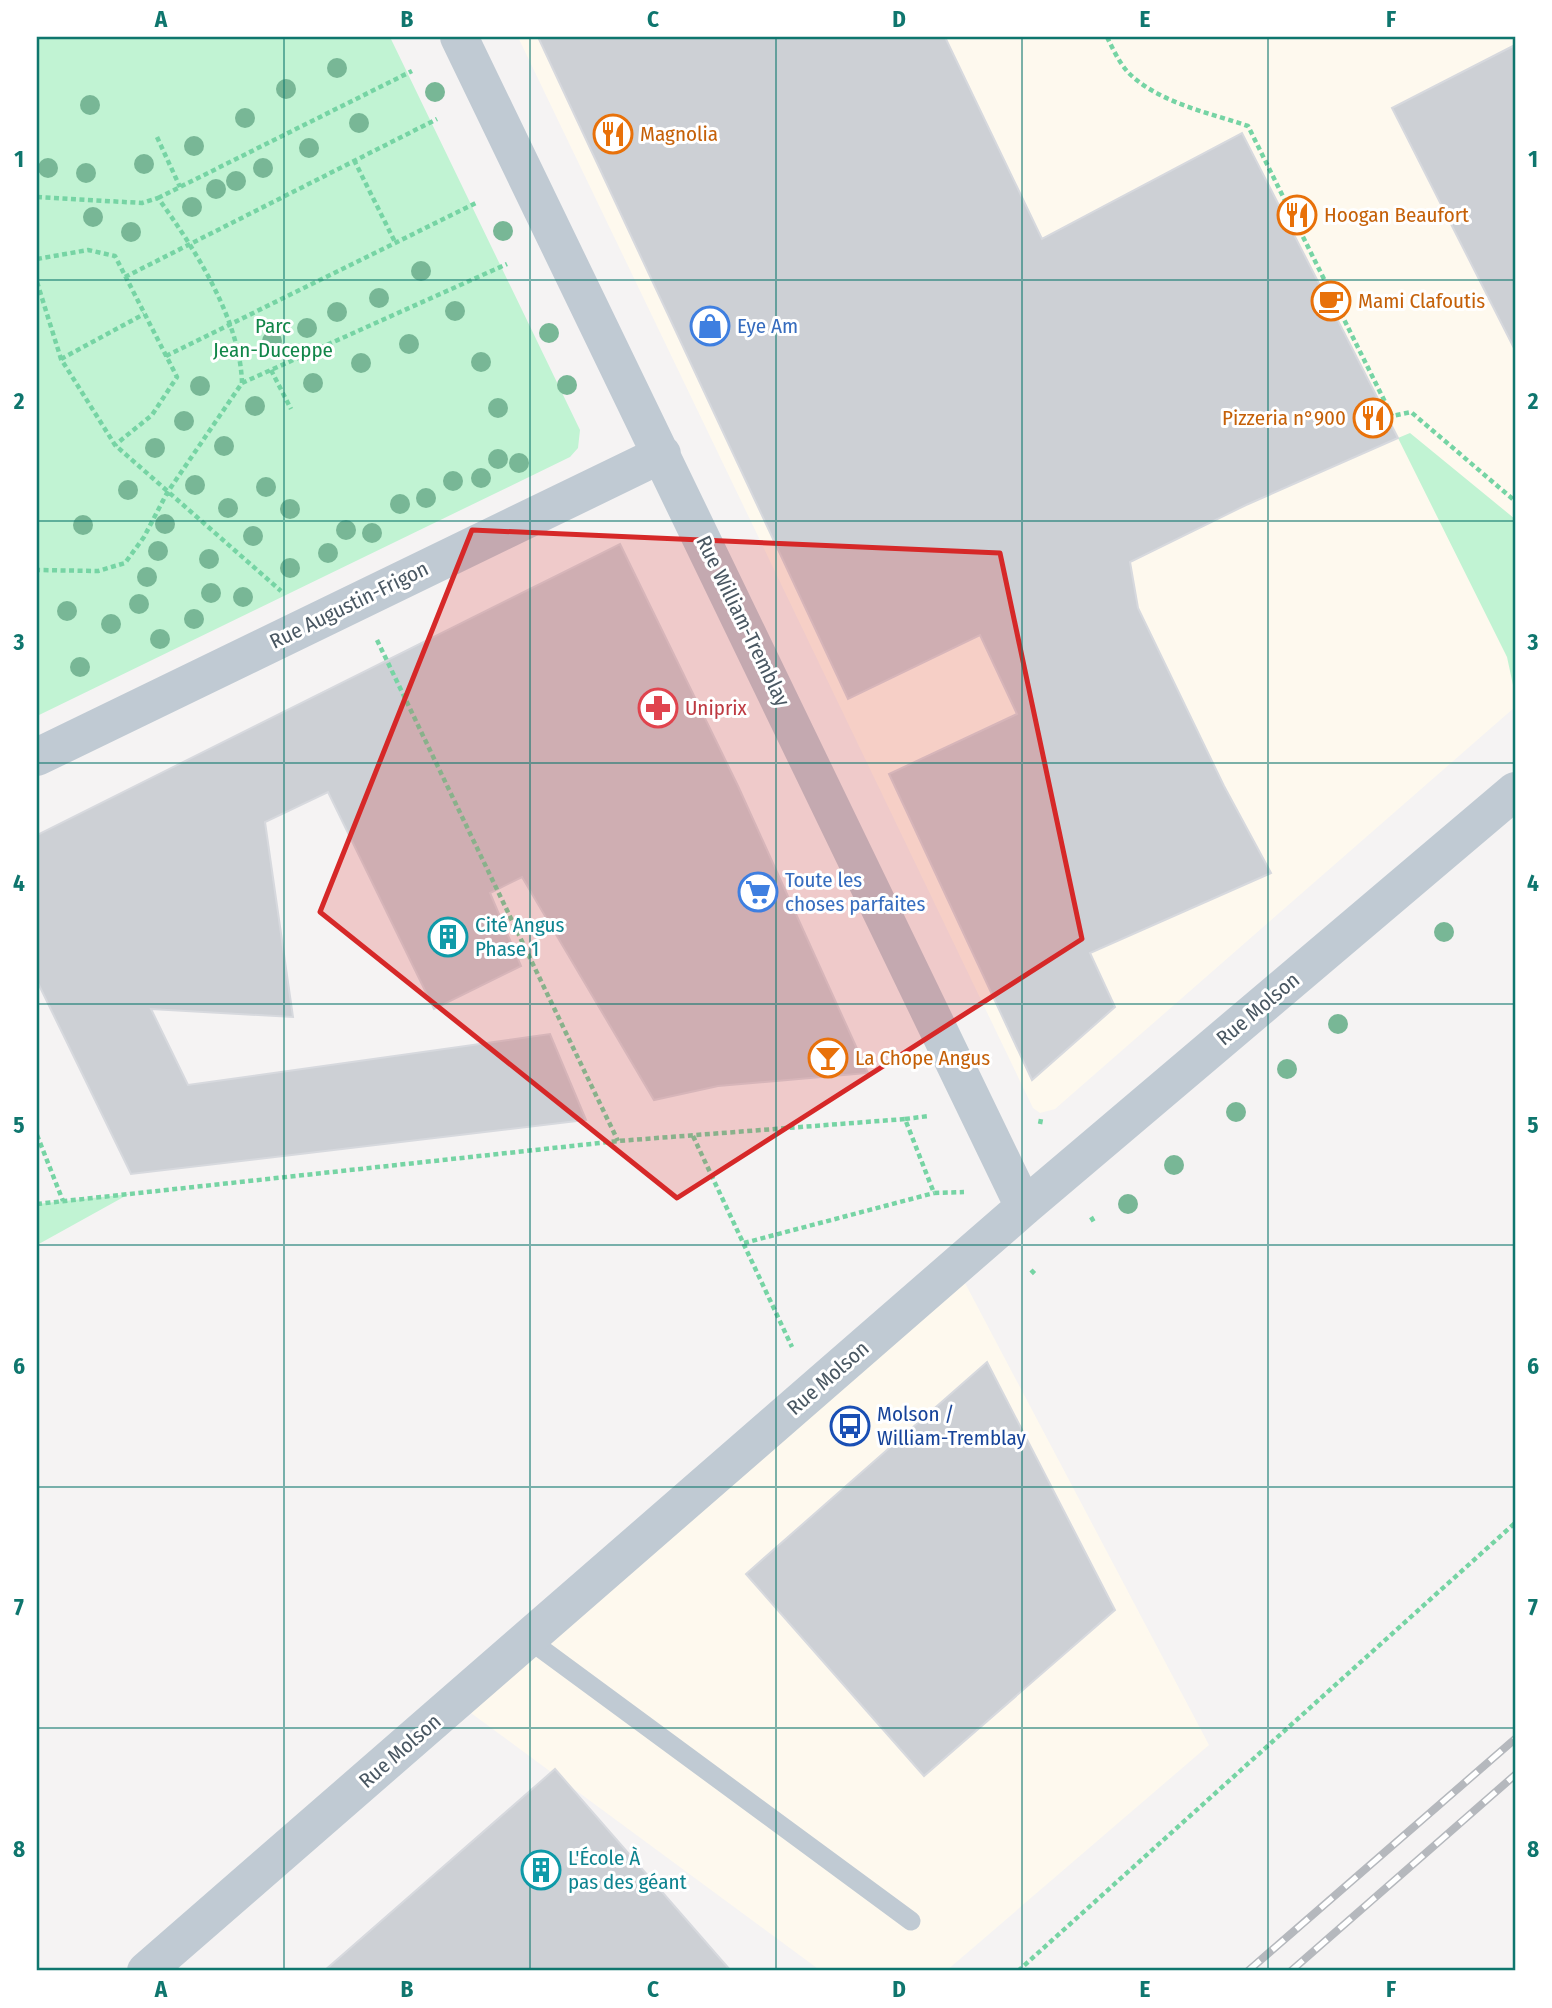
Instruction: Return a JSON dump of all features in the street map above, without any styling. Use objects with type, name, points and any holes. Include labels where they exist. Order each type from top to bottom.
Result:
[{"type":"street","name":"Rue William-Tremblay","points":[[459,37],[1024,1207]]},
{"type":"street","name":"Rue Augustin-Frigon","points":[[37,757],[662,454]]},
{"type":"street","name":"Rue Molson","points":[[146,1971],[1024,1207],[1515,791]]},
{"type":"lane","points":[[527,1639],[911,1921]]},
{"type":"path","points":[[1107,37],[1119,60],[1133,77],[1164,96],[1248,126],[1392,416],[1410,412],[1515,501]]},
{"type":"path","points":[[37,197],[142,203],[159,198],[412,71]]},
{"type":"path","points":[[125,277],[437,119]]},
{"type":"path","points":[[157,136],[180,187]]},
{"type":"path","points":[[354,160],[395,242]]},
{"type":"path","points":[[159,198],[191,243],[229,324],[241,362],[242,383]]},
{"type":"path","points":[[166,356],[478,202]]},
{"type":"path","points":[[37,259],[70,251],[107,253],[114,256],[177,377],[152,415],[116,445]]},
{"type":"path","points":[[37,570],[98,571],[125,563],[144,537],[167,493],[242,383],[507,264]]},
{"type":"path","points":[[37,282],[61,359],[116,445],[289,599]]},
{"type":"path","points":[[61,359],[144,314]]},
{"type":"path","points":[[271,370],[290,409]]},
{"type":"path","points":[[377,640],[618,1141]]},
{"type":"path","points":[[37,1204],[618,1141],[929,1116]]},
{"type":"path","points":[[905,1119],[934,1193]]},
{"type":"path","points":[[37,1135],[63,1201]]},
{"type":"path","points":[[693,1136],[792,1347]]},
{"type":"path","points":[[744,1243],[934,1193],[964,1192]]},
{"type":"path","points":[[1018,1971],[1515,1523]]},
{"type":"highlighted area","points":[[472,530],[1000,553],[1082,939],[677,1198],[320,912]]},
{"type":"shaded area","points":[[518,37],[1515,37],[1515,707],[1055,1109],[1040,1113],[1033,1108]]},
{"type":"shaded area","points":[[956,1266],[1209,1745],[946,1971],[821,1971],[456,1702]]},
{"type":"green space","name":"Parc Jean-Duceppe","points":[[37,37],[390,37],[580,430],[578,448],[570,457],[37,716]]},
{"type":"green space","points":[[1410,433],[1515,519],[1513,685],[1507,657],[1398,438]]},
{"type":"green space","points":[[129,1194],[37,1245],[37,1204]]},
{"type":"building","points":[[538,37],[945,37],[1042,239],[1242,133],[1398,438],[1246,505],[1130,562],[1138,608],[1224,786],[1271,873],[1090,953],[1115,1007],[1032,1080],[889,774],[1017,714],[980,635],[848,699]]},
{"type":"building","points":[[1515,45],[1515,350],[1392,108]]},
{"type":"building","points":[[620,544],[738,786],[868,1073],[718,1086],[654,1100],[522,877],[490,893],[521,966],[434,1009],[328,792],[265,822],[293,1017],[151,1009],[188,1085],[550,1034],[586,1120],[131,1174],[37,981],[37,835]]},
{"type":"building","points":[[987,1362],[1115,1610],[924,1776],[746,1574]]},
{"type":"building","name":"L'École À pas des géant","points":[[555,1769],[731,1971],[324,1971]]},
{"type":"railway","points":[[1248,1971],[1515,1739]]},
{"type":"railway","points":[[1291,1971],[1515,1775]]},
{"type":"place","name":"Magnolia","points":[[613,134]]},
{"type":"place","name":"Hoogan Beaufort","points":[[1297,215]]},
{"type":"place","name":"Mami Clafoutis","points":[[1331,301]]},
{"type":"place","name":"Eye Am","points":[[710,326]]},
{"type":"place","name":"Pizzeria n°900","points":[[1373,418]]},
{"type":"place","name":"Uniprix","points":[[658,708]]},
{"type":"place","name":"Toute les choses parfaites","points":[[758,892]]},
{"type":"place","name":"Cité Angus Phase 1","points":[[448,937]]},
{"type":"place","name":"La Chope Angus","points":[[828,1058]]},
{"type":"place","name":"Molson / William-Tremblay","points":[[850,1426]]},
{"type":"place","name":"L'École À pas des géant","points":[[541,1870]]}]
